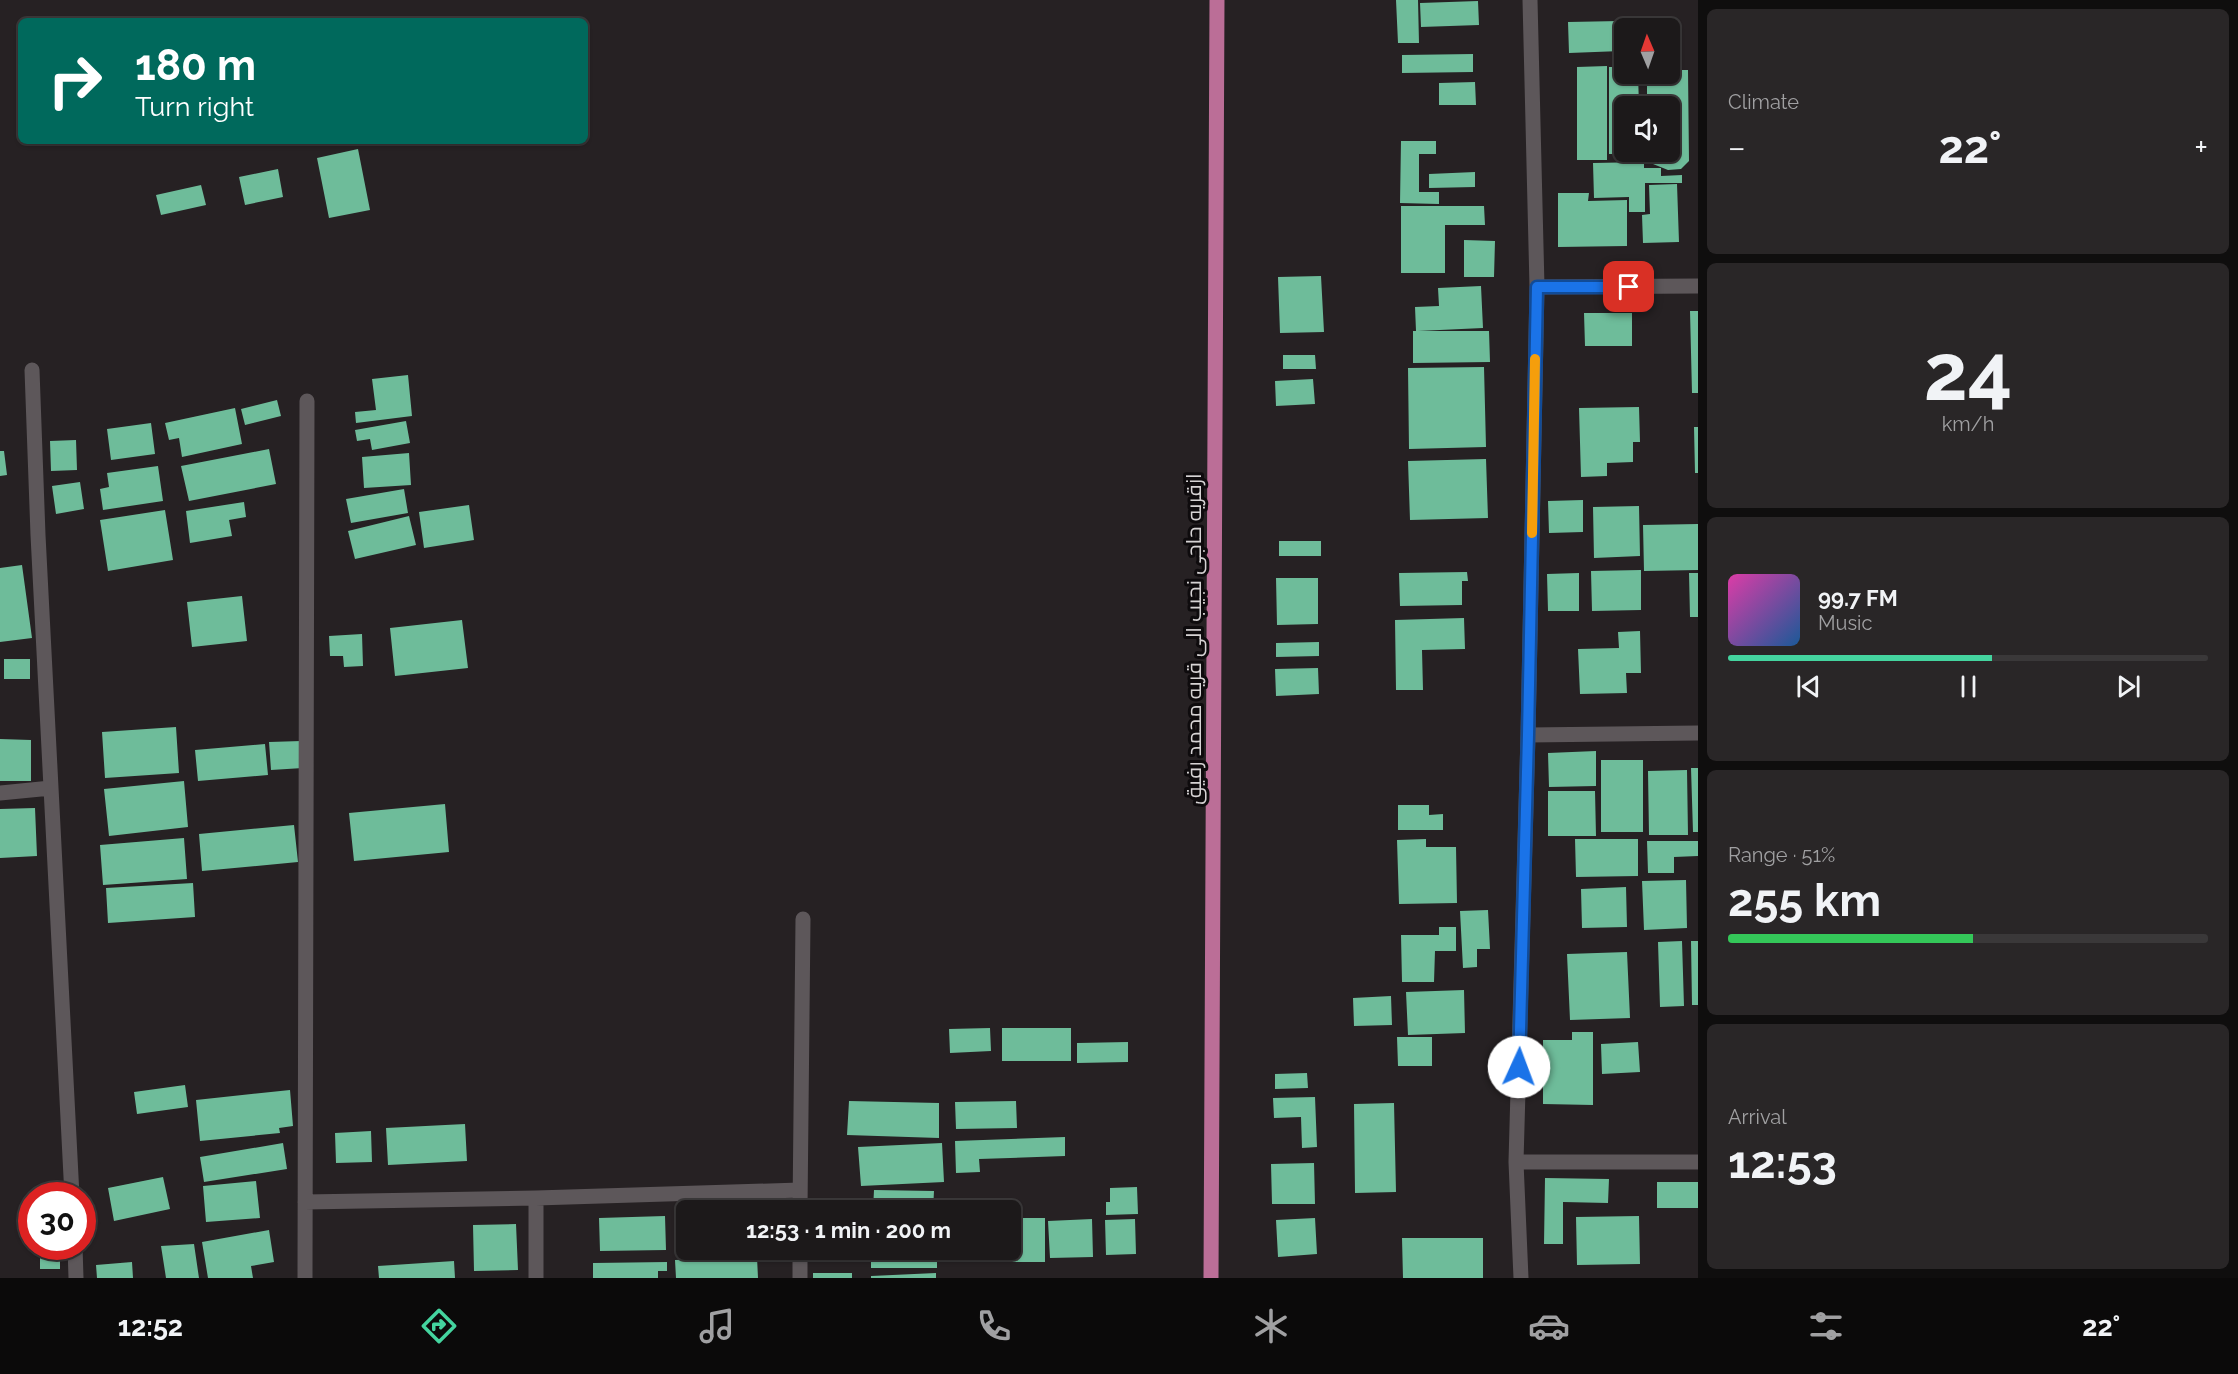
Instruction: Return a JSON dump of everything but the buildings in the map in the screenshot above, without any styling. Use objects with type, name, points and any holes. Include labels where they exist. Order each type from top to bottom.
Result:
[{"type":"main road","name":"ازقریه حاجی نجیب الی قریه محمد رفیق","points":[[1211,1278],[1217,0]]},
{"type":"street","points":[[1521,1278],[1516,1162],[1537,287],[1530,0]]},
{"type":"street","points":[[1537,287],[1698,286]]},
{"type":"street","points":[[32,370],[38,535],[71,1182]]},
{"type":"street","points":[[305,1278],[307,401]]},
{"type":"street","points":[[1528,735],[1698,733]]},
{"type":"street","points":[[0,793],[51,788]]},
{"type":"street","points":[[800,1200],[803,919]]},
{"type":"street","points":[[1516,1162],[1698,1162]]},
{"type":"street","points":[[305,1202],[800,1190]]},
{"type":"street","points":[[536,1198],[536,1278]]},
{"type":"street","points":[[75,1260],[76,1278]]},
{"type":"street","points":[[800,1260],[800,1278]]},
{"type":"slow traffic","points":[[1532,533],[1535,359]]},
{"type":"route","points":[[1519,1067],[1537,287],[1629,287]]}]
